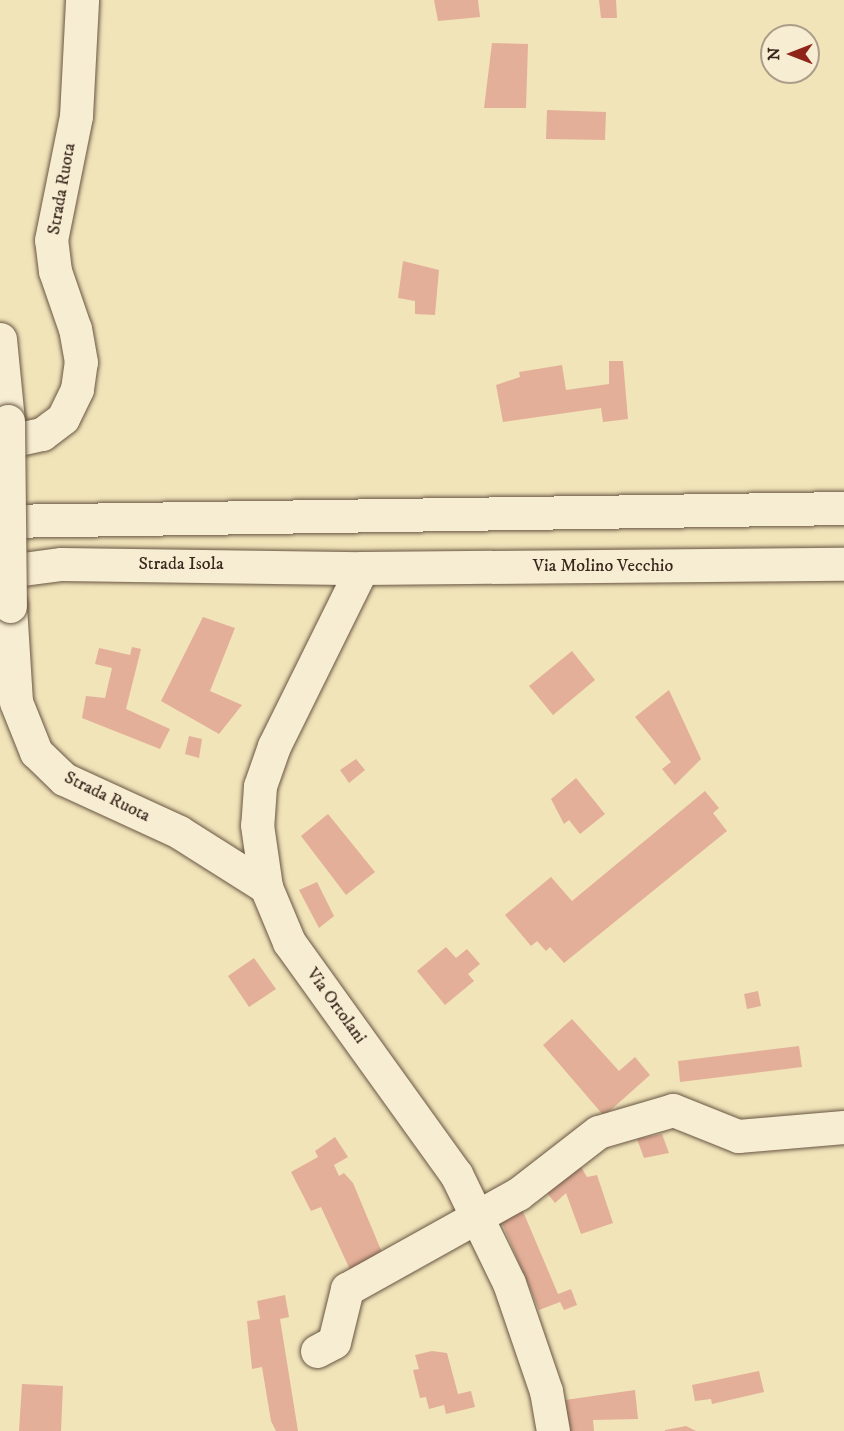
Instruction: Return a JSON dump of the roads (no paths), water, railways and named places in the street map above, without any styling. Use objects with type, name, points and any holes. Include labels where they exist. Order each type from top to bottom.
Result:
[{"type":"street","name":"Strada Ruota","points":[[4,432],[42,434],[63,418],[77,389],[81,362],[75,329],[55,271],[51,240],[56,198],[76,116],[82,0]]},
{"type":"street","name":"Strada Ruota","points":[[0,339],[16,702],[36,752],[64,779],[179,832],[266,887]]},
{"type":"street","points":[[0,520],[844,508]]},
{"type":"street","name":"Strada Isola","points":[[0,572],[61,564],[362,568]]},
{"type":"street","name":"Via Molino Vecchio","points":[[362,568],[844,564]]},
{"type":"street","name":"Via Ortolani","points":[[362,568],[274,746],[260,786],[257,825],[266,887],[289,942],[456,1174],[509,1283],[546,1391],[553,1431]]},
{"type":"street","points":[[318,1351],[334,1342],[347,1289],[476,1213],[518,1194],[598,1132],[673,1110],[738,1137],[844,1127]]}]
